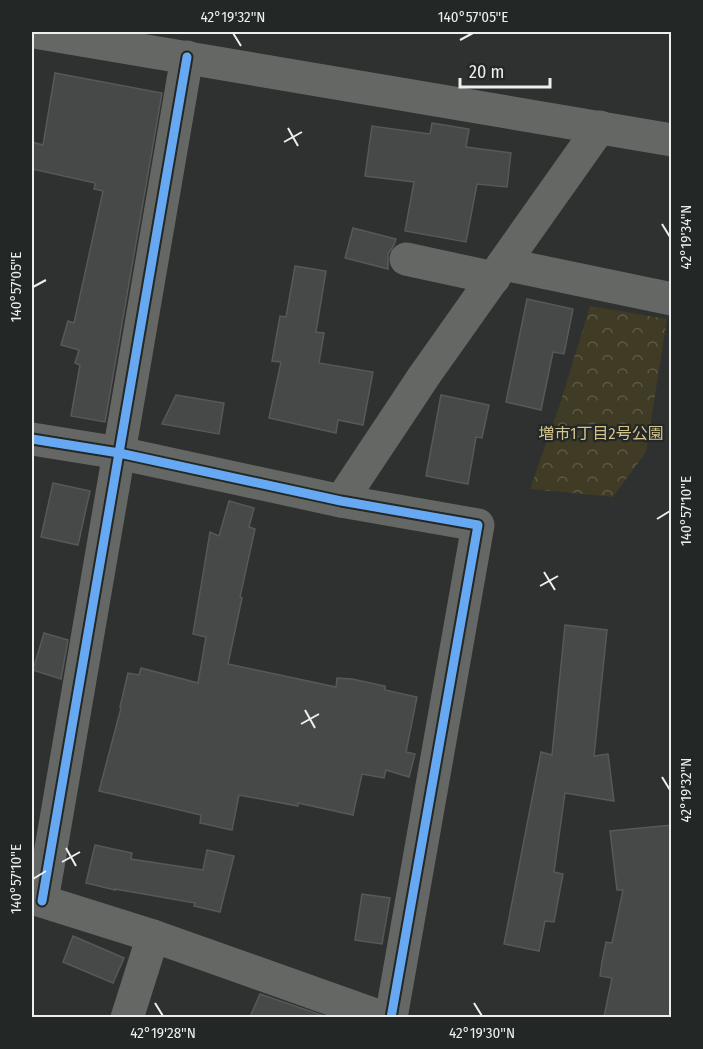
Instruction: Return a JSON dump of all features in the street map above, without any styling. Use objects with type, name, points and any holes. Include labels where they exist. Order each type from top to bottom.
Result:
[{"type":"street","points":[[34,32],[672,140]]},
{"type":"street","points":[[187,57],[119,453],[37,899],[153,936],[384,1017]]},
{"type":"street","points":[[342,501],[424,376],[600,127]]},
{"type":"street","points":[[406,259],[672,298]]},
{"type":"street","points":[[32,439],[119,453],[342,501],[478,525],[391,1017]]},
{"type":"street","points":[[127,1017],[153,936]]},
{"type":"green space","name":"増市1丁目2号公園","points":[[590,306],[667,319],[646,452],[613,497],[530,489],[561,401]]},
{"type":"building","points":[[55,73],[162,93],[105,422],[71,416],[80,365],[75,363],[79,350],[61,345],[68,321],[74,323],[103,191],[94,189],[95,183],[32,169],[32,142],[43,145]]},
{"type":"building","points":[[432,123],[469,129],[466,147],[511,153],[507,187],[477,184],[466,242],[405,231],[414,182],[365,176],[372,126],[430,134]]},
{"type":"building","points":[[353,228],[396,239],[388,254],[388,269],[345,258]]},
{"type":"building","points":[[295,266],[326,271],[316,332],[324,333],[319,363],[373,372],[363,425],[338,420],[336,433],[269,418],[281,362],[272,361],[280,316],[286,317]]},
{"type":"building","points":[[527,299],[573,309],[564,354],[553,352],[541,410],[506,402]]},
{"type":"building","points":[[176,395],[224,403],[219,434],[162,424]]},
{"type":"building","points":[[441,395],[489,405],[482,438],[476,437],[468,484],[426,476]]},
{"type":"building","points":[[53,483],[90,491],[78,545],[41,537]]},
{"type":"building","points":[[229,501],[254,508],[249,527],[255,529],[228,664],[336,687],[337,678],[352,679],[385,686],[385,690],[417,697],[406,752],[415,754],[409,777],[386,770],[384,778],[362,774],[353,815],[298,803],[298,806],[239,795],[232,830],[200,823],[201,815],[99,791],[128,673],[139,675],[141,668],[198,683],[206,637],[193,634],[210,532],[219,536]]},
{"type":"building","points":[[565,625],[607,630],[594,756],[608,754],[614,801],[565,793],[554,872],[563,874],[554,922],[545,921],[539,951],[504,944],[541,752],[552,755]]},
{"type":"building","points":[[44,633],[68,640],[61,679],[33,670]]},
{"type":"building","points":[[672,825],[672,1017],[604,1017],[612,978],[600,976],[602,962],[606,942],[612,943],[623,890],[617,890],[610,831]]},
{"type":"building","points":[[95,845],[132,853],[131,859],[203,870],[207,850],[234,856],[220,912],[194,906],[195,903],[86,883]]},
{"type":"building","points":[[362,894],[390,898],[382,944],[355,940]]},
{"type":"building","points":[[73,936],[124,958],[113,983],[63,962]]},
{"type":"building","points":[[260,994],[327,1017],[250,1017]]},
{"type":"cycle path","points":[[42,901],[187,57]]},
{"type":"cycle path","points":[[32,439],[119,453],[341,501],[478,525],[391,1018]]}]
